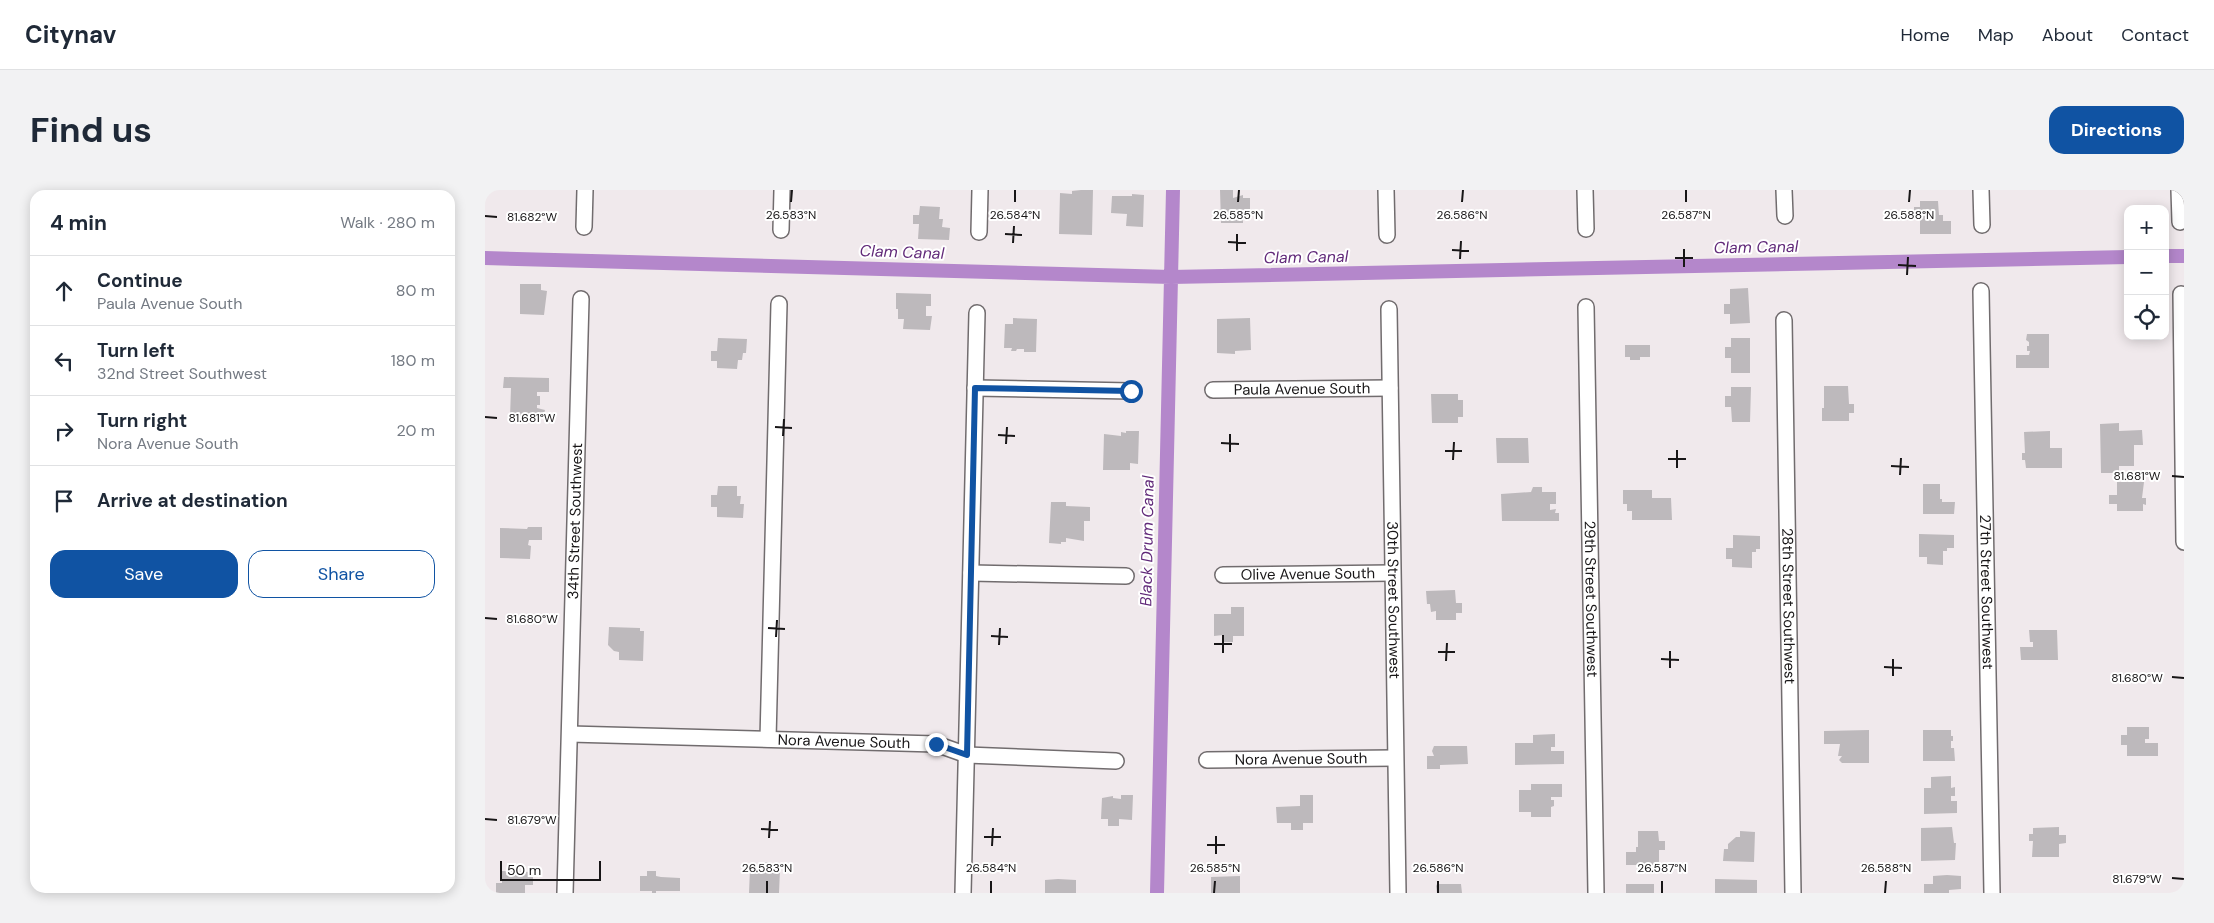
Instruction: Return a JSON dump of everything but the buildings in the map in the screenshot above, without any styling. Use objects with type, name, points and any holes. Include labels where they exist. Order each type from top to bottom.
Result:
[{"type":"street","points":[[584,227],[585,190]]},
{"type":"street","points":[[781,230],[782,190]]},
{"type":"street","points":[[979,232],[980,190]]},
{"type":"street","points":[[1386,190],[1387,235]]},
{"type":"street","points":[[1585,190],[1586,229]]},
{"type":"street","points":[[1784,190],[1785,216]]},
{"type":"street","points":[[1981,190],[1982,225]]},
{"type":"street","points":[[2179,190],[2180,222]]},
{"type":"street","name":"27th Street Southwest","points":[[1981,291],[1992,893]]},
{"type":"street","points":[[2181,294],[2184,542]]},
{"type":"street","name":"34th Street Southwest","points":[[565,893],[581,299]]},
{"type":"street","points":[[768,739],[779,304]]},
{"type":"street","name":"29th Street Southwest","points":[[1586,307],[1595,893]]},
{"type":"street","name":"30th Street Southwest","points":[[1389,309],[1398,893]]},
{"type":"street","points":[[963,893],[977,312]]},
{"type":"street","name":"28th Street Southwest","points":[[1784,320],[1793,893]]},
{"type":"street","points":[[975,388],[1131,391]]},
{"type":"street","name":"Paula Avenue South","points":[[1213,390],[1390,388]]},
{"type":"street","points":[[971,572],[1126,576]]},
{"type":"street","name":"Olive Avenue South","points":[[1223,575],[1392,573]]},
{"type":"street","name":"Nora Avenue South","points":[[570,734],[936,744],[967,755],[1116,761]]},
{"type":"street","name":"Nora Avenue South","points":[[1207,760],[1395,758]]},
{"type":"waterway","name":"Black Drum Canal","points":[[1157,893],[1173,190]]},
{"type":"waterway","name":"Clam Canal","points":[[2169,256],[2184,256]]},
{"type":"waterway","name":"Clam Canal","points":[[485,258],[1171,277],[2124,257]]},
{"type":"route","points":[[936,744],[967,755],[975,388],[1131,391]]}]
